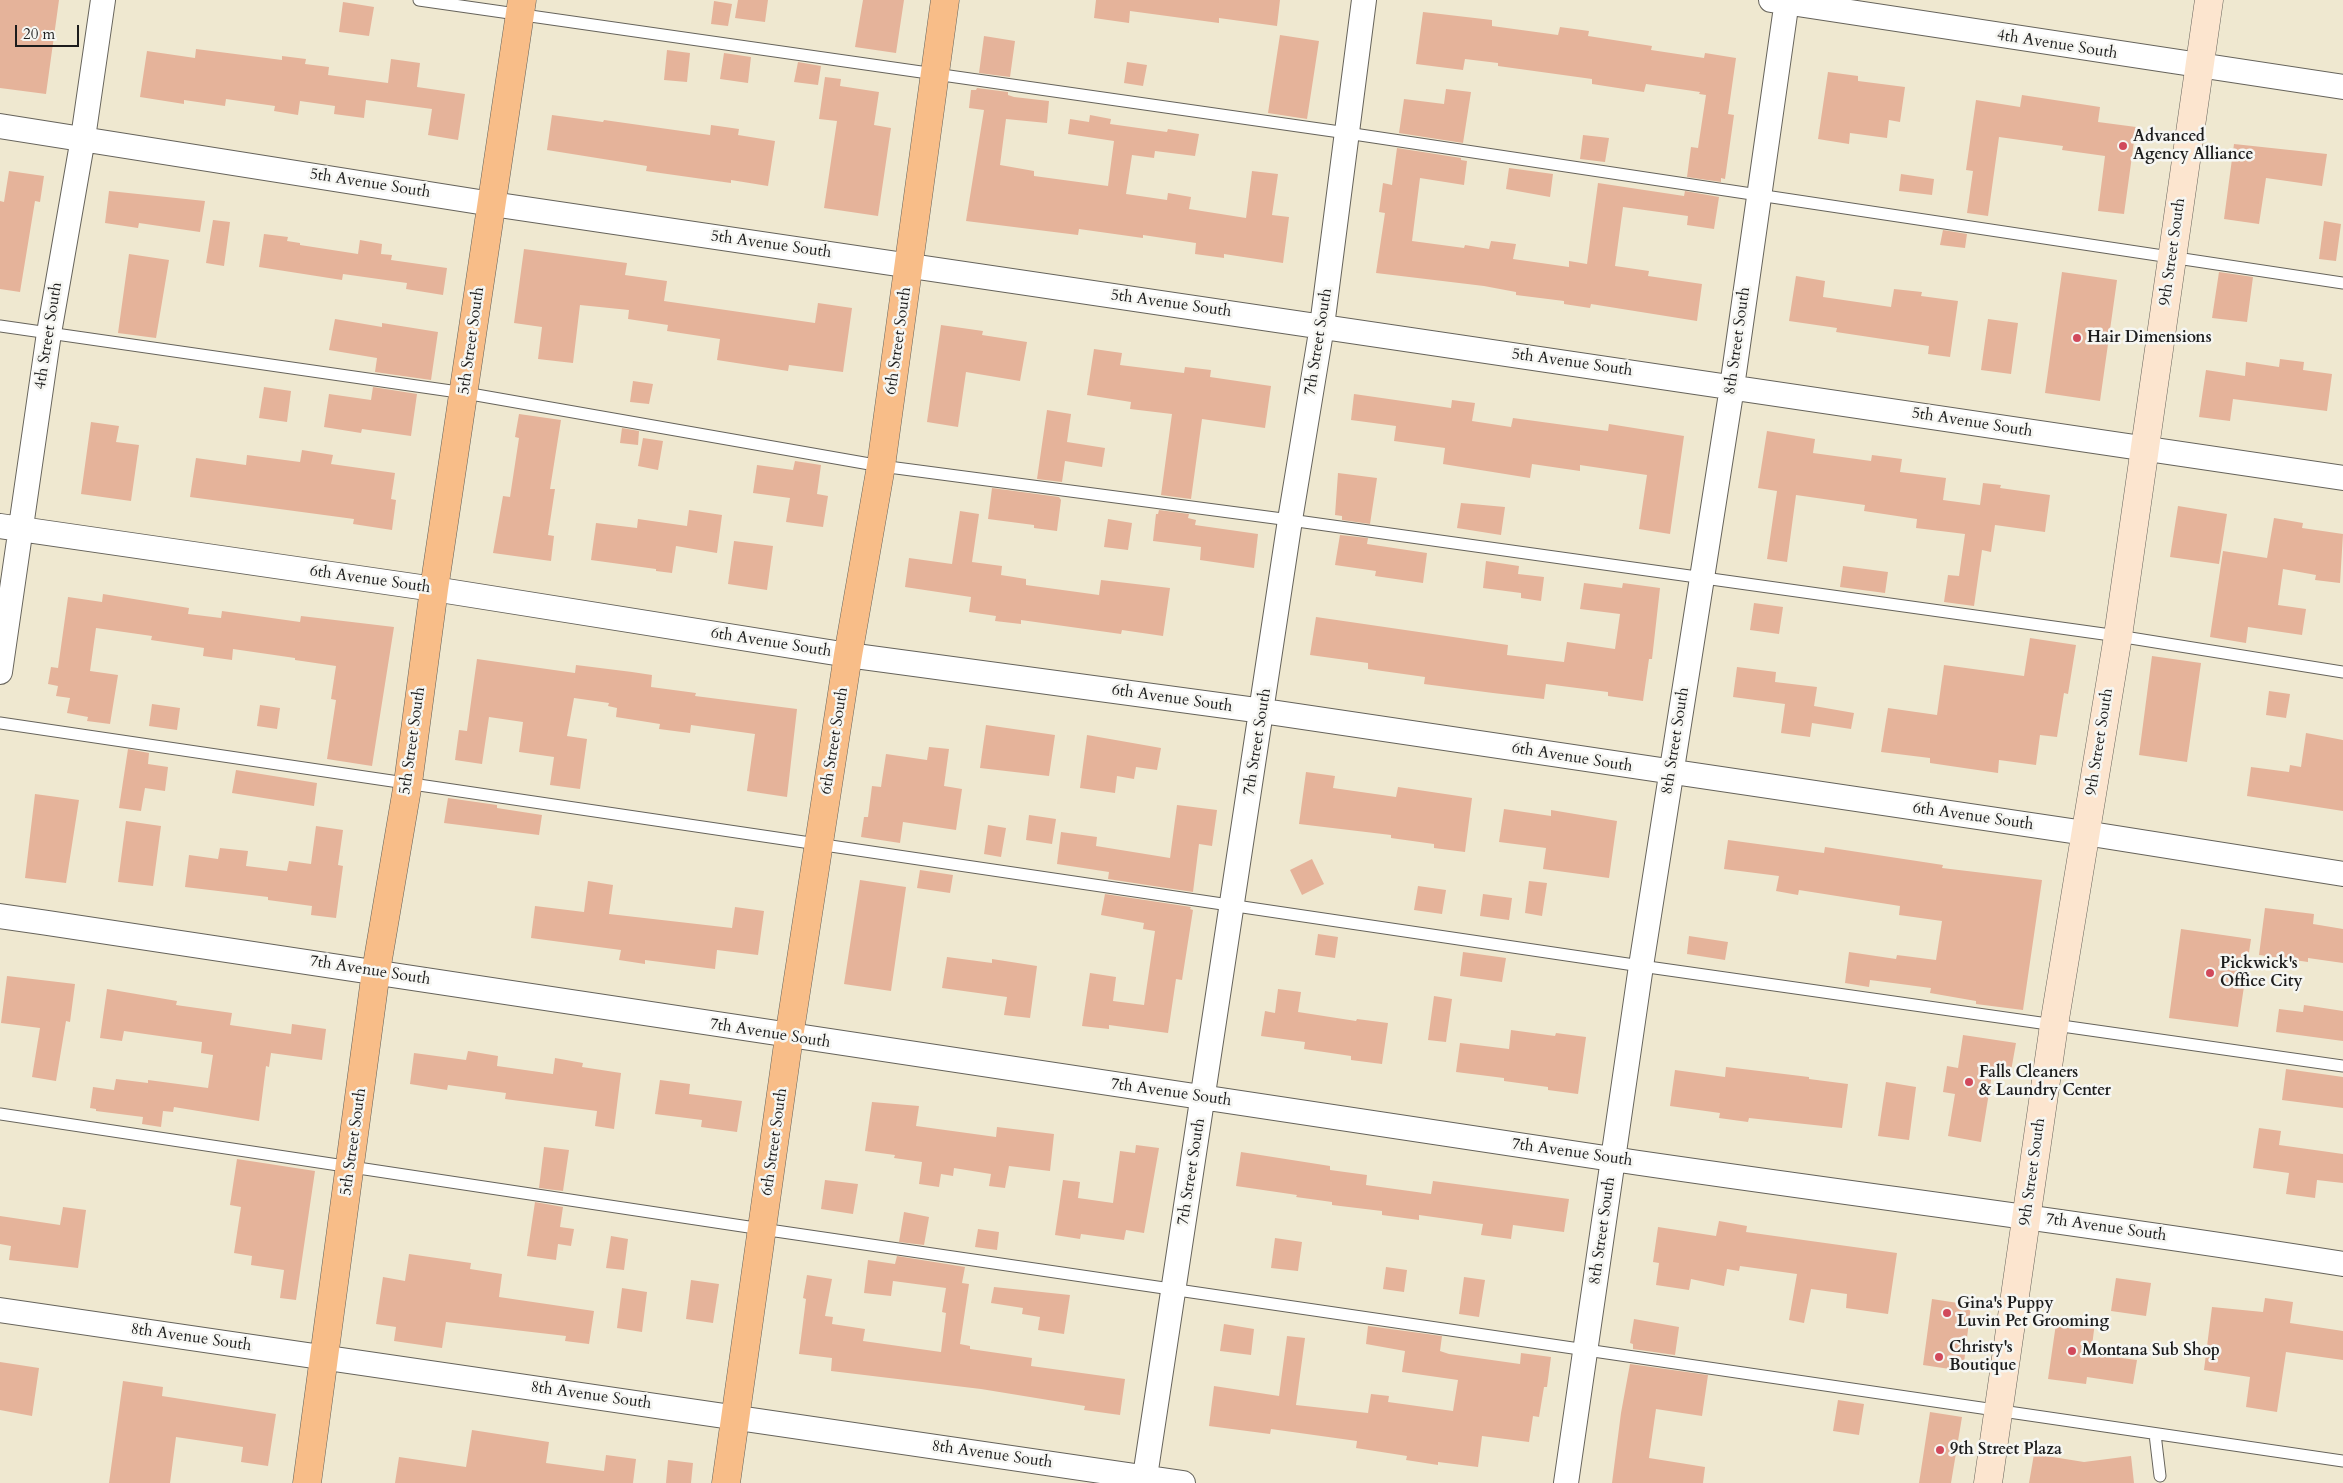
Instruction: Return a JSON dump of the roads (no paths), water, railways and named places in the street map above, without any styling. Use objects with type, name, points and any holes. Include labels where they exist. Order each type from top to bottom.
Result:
[{"type":"main road","name":"6th Street South","points":[[726,1483],[789,1037],[848,655],[881,466],[910,266],[945,0]]},
{"type":"main road","name":"9th Street South","points":[[1988,1483],[2054,1025],[2118,636],[2209,0]]},
{"type":"main road","name":"5th Street South","points":[[307,1483],[376,971],[408,783],[434,589],[465,393],[521,8]]},
{"type":"street","name":"4th Street South","points":[[0,672],[10,527],[49,333],[83,138],[103,0]]},
{"type":"street","name":"7th Street South","points":[[1144,1480],[1263,711],[1290,520],[1322,326],[1364,0]]},
{"type":"street","name":"4th Avenue South","points":[[1781,1],[2343,88]]},
{"type":"street","name":"8th Street South","points":[[1566,1483],[1641,966],[1732,387],[1759,194],[1781,1]]},
{"type":"street","name":"5th Avenue South","points":[[0,126],[492,204],[2343,478]]},
{"type":"street","name":"6th Avenue South","points":[[10,527],[434,589],[848,655],[1263,711],[2085,833],[2343,874]]},
{"type":"street","name":"7th Avenue South","points":[[0,916],[376,971],[789,1037],[1614,1160],[2027,1217],[2343,1264]]},
{"type":"street","name":"8th Avenue South","points":[[0,1310],[1144,1480],[1183,1483]]},
{"type":"lane","points":[[419,0],[521,8],[935,73],[1759,194],[2343,283]]},
{"type":"lane","points":[[0,326],[465,393],[881,466],[1290,520],[2118,636],[2343,672]]},
{"type":"lane","points":[[0,722],[1641,966],[2343,1066]]},
{"type":"lane","points":[[0,1114],[762,1229],[2343,1462]]},
{"type":"lane","points":[[2155,1434],[2160,1476]]},
{"type":"place","name":"Advanced Agency Alliance","points":[[2123,146]]},
{"type":"place","name":"Hair Dimensions","points":[[2077,338]]},
{"type":"place","name":"Pickwick's Office City","points":[[2210,973]]},
{"type":"place","name":"Falls Cleaners & Laundry Center","points":[[1969,1082]]},
{"type":"place","name":"Gina's Puppy Luvin Pet Grooming","points":[[1947,1313]]},
{"type":"place","name":"Montana Sub Shop","points":[[2072,1351]]},
{"type":"place","name":"Christy's Boutique","points":[[1939,1357]]},
{"type":"place","name":"9th Street Plaza","points":[[1940,1450]]}]
